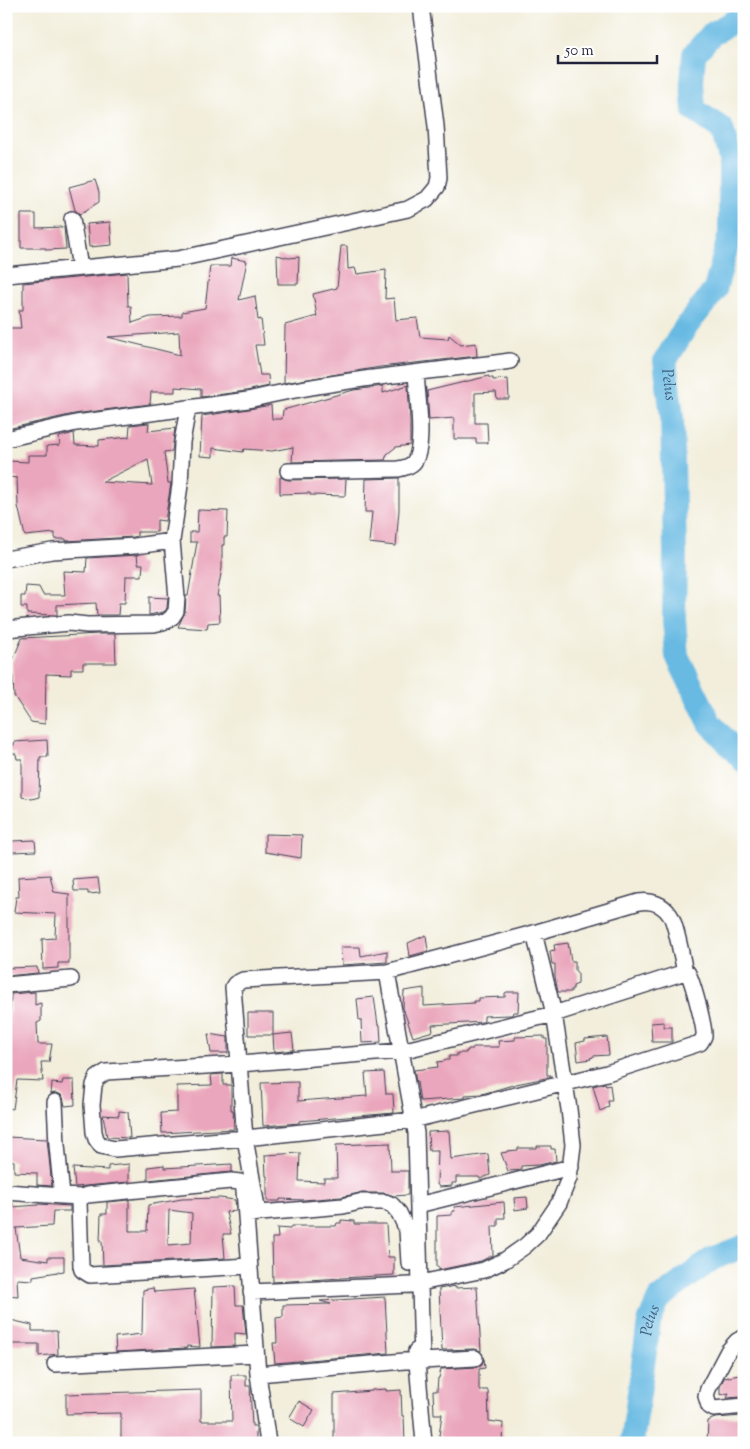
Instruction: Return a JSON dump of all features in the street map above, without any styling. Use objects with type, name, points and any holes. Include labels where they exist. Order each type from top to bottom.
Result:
[{"type":"street","points":[[6,275],[178,259],[408,209],[427,199],[437,188],[438,178],[436,126],[421,6]]},
{"type":"street","points":[[72,219],[80,268]]},
{"type":"street","points":[[6,439],[76,423],[248,400],[372,377],[416,374],[510,361]]},
{"type":"street","points":[[288,471],[398,469],[408,467],[414,462],[420,451],[416,374]]},
{"type":"street","points":[[6,629],[69,623],[88,625],[154,624],[167,622],[176,611],[172,541],[180,484],[182,442],[188,408]]},
{"type":"street","points":[[6,559],[52,551],[135,546],[172,541]]},
{"type":"street","points":[[268,1443],[258,1374],[249,1266],[252,1214],[233,987],[235,984],[243,980],[387,972],[648,900],[662,906],[672,916],[685,972]]},
{"type":"street","points":[[251,1292],[415,1284],[484,1270],[505,1260],[538,1234],[559,1203],[569,1178],[574,1145],[554,1014],[534,933]]},
{"type":"street","points":[[387,972],[416,1133],[418,1205],[415,1284]]},
{"type":"street","points":[[685,972],[690,974],[704,1030],[704,1038],[700,1043],[607,1073],[413,1120],[115,1150],[101,1146],[96,1139],[92,1105],[94,1086],[97,1078],[106,1072],[401,1051],[554,1014],[685,972]]},
{"type":"street","points":[[6,985],[71,979]]},
{"type":"street","points":[[55,1102],[62,1196]]},
{"type":"street","points":[[418,1205],[571,1167]]},
{"type":"street","points":[[6,1192],[82,1197],[231,1181],[243,1184],[252,1214]]},
{"type":"street","points":[[82,1197],[79,1202],[81,1266],[82,1270],[90,1275],[249,1266]]},
{"type":"street","points":[[252,1214],[343,1206],[372,1201],[385,1202],[392,1205],[399,1213],[408,1230],[415,1284],[424,1443]]},
{"type":"street","points":[[744,1337],[737,1341],[728,1351],[706,1396],[709,1406],[714,1409],[744,1406]]},
{"type":"street","points":[[55,1364],[256,1354]]},
{"type":"street","points":[[258,1374],[475,1358]]},
{"type":"building","points":[[95,180],[99,192],[99,202],[80,214],[75,210],[69,187]]},
{"type":"building","points":[[21,214],[36,214],[36,228],[64,227],[66,249],[21,248]]},
{"type":"building","points":[[110,222],[112,245],[89,247],[87,224]]},
{"type":"building","points":[[341,246],[347,246],[348,269],[355,268],[357,274],[386,270],[385,299],[394,298],[396,320],[417,318],[420,337],[448,339],[449,335],[461,345],[476,343],[477,356],[380,367],[284,383],[285,325],[317,316],[313,294],[337,288]]},
{"type":"building","points":[[277,255],[289,258],[299,257],[298,284],[278,284]]},
{"type":"building","points":[[231,258],[247,261],[239,300],[255,296],[258,320],[261,319],[264,345],[255,345],[260,375],[268,375],[269,386],[201,397],[201,389],[175,387],[175,392],[151,392],[150,404],[74,414],[7,429],[6,393],[8,393],[8,367],[6,328],[21,328],[19,310],[23,310],[23,283],[127,273],[128,306],[131,306],[132,323],[150,317],[182,316],[182,312],[205,308],[210,266],[230,266]],"holes":[[[179,332],[180,355],[108,337]]]},
{"type":"building","points":[[489,376],[493,380],[508,379],[509,399],[497,399],[496,392],[475,393],[475,423],[487,423],[488,443],[476,443],[476,439],[454,439],[454,418],[429,420],[427,391]]},
{"type":"building","points":[[408,385],[410,445],[396,447],[387,454],[385,460],[292,462],[293,447],[272,451],[244,449],[243,452],[213,448],[213,457],[200,456],[202,416],[271,405],[272,419],[282,419],[283,410],[354,390],[383,386],[383,393]]},
{"type":"building","points":[[149,423],[148,431],[175,428],[172,451],[164,452],[168,483],[171,483],[165,521],[157,520],[157,532],[137,532],[137,536],[134,537],[66,541],[66,539],[55,539],[55,533],[25,536],[18,506],[17,478],[9,477],[8,461],[28,462],[28,455],[47,455],[47,446],[60,445],[59,437],[74,433],[75,445],[99,446],[99,440],[129,437],[130,425]],"holes":[[[148,459],[152,485],[102,482]]]},
{"type":"building","points":[[280,477],[288,480],[346,479],[345,496],[310,495],[310,493],[280,494]]},
{"type":"building","points":[[399,478],[396,546],[369,543],[372,512],[365,512],[366,479]]},
{"type":"building","points":[[198,510],[228,511],[227,537],[224,537],[224,545],[222,545],[222,568],[217,596],[219,596],[220,622],[208,623],[207,629],[178,627],[185,612],[186,596],[188,596],[197,542],[190,542],[190,532],[197,532]]},
{"type":"building","points":[[137,555],[138,564],[143,564],[142,576],[126,576],[125,603],[119,603],[118,615],[97,615],[96,603],[57,605],[57,615],[27,614],[27,607],[21,607],[21,596],[25,596],[26,586],[39,587],[43,595],[65,595],[63,571],[86,572],[87,558]]},
{"type":"building","points":[[149,597],[168,598],[165,611],[149,615]]},
{"type":"building","points":[[115,634],[116,663],[83,663],[83,669],[71,669],[71,675],[46,674],[45,724],[31,722],[14,696],[12,662],[22,638]]},
{"type":"building","points":[[47,740],[48,757],[40,757],[39,797],[32,799],[22,797],[22,759],[17,759],[16,754],[6,750],[6,746],[14,745],[14,742]]},
{"type":"building","points":[[265,834],[302,835],[301,858],[265,852]]},
{"type":"building","points":[[35,840],[36,851],[12,852],[12,841]]},
{"type":"building","points":[[50,875],[54,892],[69,894],[69,963],[58,963],[58,968],[43,969],[42,939],[55,938],[56,914],[14,912],[16,897],[19,897],[18,877]]},
{"type":"building","points":[[98,878],[100,893],[88,894],[88,891],[74,891],[73,880]]},
{"type":"building","points":[[426,935],[428,951],[410,956],[408,943]]},
{"type":"building","points":[[568,943],[571,961],[575,961],[578,984],[573,986],[571,992],[558,992],[555,964],[552,964],[550,951],[555,950],[554,945]]},
{"type":"building","points":[[341,947],[360,947],[361,956],[387,951],[387,962],[342,965]]},
{"type":"building","points":[[37,967],[38,973],[6,976],[6,968]]},
{"type":"building","points":[[424,988],[424,1006],[474,1003],[474,1001],[479,1001],[479,998],[505,997],[507,992],[519,992],[518,1012],[513,1012],[512,1015],[484,1016],[483,1022],[432,1025],[433,1031],[413,1037],[403,1008],[404,991]]},
{"type":"building","points":[[35,992],[35,1005],[41,1003],[41,1021],[37,1023],[38,1044],[52,1044],[49,1062],[41,1062],[43,1081],[17,1080],[13,1109],[6,1108],[6,1014],[10,1014],[11,994]]},
{"type":"building","points":[[374,997],[378,1025],[380,1025],[381,1042],[362,1043],[361,1020],[359,1020],[357,999]]},
{"type":"building","points":[[248,1013],[273,1013],[273,1035],[248,1035]]},
{"type":"building","points":[[664,1022],[664,1027],[672,1027],[672,1042],[652,1042],[651,1023]]},
{"type":"building","points":[[292,1033],[294,1050],[274,1052],[273,1035]]},
{"type":"building","points":[[208,1034],[228,1037],[228,1053],[211,1053]]},
{"type":"building","points":[[544,1036],[544,1039],[547,1039],[547,1075],[551,1075],[551,1077],[516,1084],[482,1094],[465,1095],[465,1098],[420,1101],[414,1070],[438,1067],[437,1062],[449,1060],[449,1056],[457,1056],[457,1053],[466,1053],[468,1049],[473,1049],[473,1047],[499,1047],[498,1041],[515,1040],[515,1037]]},
{"type":"building","points":[[607,1037],[609,1055],[593,1056],[591,1059],[578,1061],[576,1043],[585,1041],[585,1039]]},
{"type":"building","points":[[384,1072],[386,1094],[393,1094],[394,1113],[263,1126],[261,1083],[298,1082],[298,1101],[367,1096],[365,1073]]},
{"type":"building","points":[[223,1074],[223,1085],[231,1085],[231,1110],[233,1110],[234,1129],[162,1133],[161,1113],[177,1112],[177,1086],[212,1085],[211,1075]]},
{"type":"building","points":[[63,1080],[74,1080],[75,1105],[65,1106],[63,1097],[60,1094],[51,1094],[52,1083],[62,1084]]},
{"type":"building","points":[[605,1083],[606,1086],[610,1085],[612,1101],[608,1101],[609,1107],[600,1111],[593,1086]]},
{"type":"building","points":[[119,1111],[128,1112],[130,1138],[107,1137],[103,1115],[119,1116]]},
{"type":"building","points":[[449,1131],[451,1159],[488,1154],[490,1175],[480,1179],[479,1177],[456,1177],[456,1183],[452,1183],[452,1186],[439,1187],[437,1184],[438,1151],[429,1151],[428,1132]]},
{"type":"building","points":[[6,1137],[47,1139],[52,1186],[37,1185],[37,1173],[14,1172],[14,1161],[6,1159]]},
{"type":"building","points":[[390,1143],[391,1171],[408,1171],[408,1195],[394,1196],[385,1193],[359,1193],[341,1197],[267,1201],[265,1155],[300,1153],[299,1181],[324,1182],[324,1178],[337,1178],[336,1145]]},
{"type":"building","points":[[537,1146],[551,1146],[551,1149],[555,1149],[556,1161],[539,1165],[521,1166],[521,1170],[508,1171],[501,1153],[518,1150],[518,1148],[537,1148]]},
{"type":"building","points":[[129,1164],[129,1182],[75,1187],[73,1168],[108,1170],[108,1166]]},
{"type":"building","points":[[232,1164],[232,1172],[148,1180],[148,1167],[164,1165],[164,1168]]},
{"type":"building","points":[[527,1197],[528,1208],[515,1210],[514,1198]]},
{"type":"building","points":[[220,1198],[235,1200],[236,1211],[226,1212],[231,1234],[223,1234],[225,1258],[103,1265],[102,1241],[100,1242],[101,1214],[107,1214],[107,1202],[129,1200],[129,1231],[147,1231],[148,1205],[182,1199]],"holes":[[[169,1210],[192,1213],[191,1243],[168,1245]]]},
{"type":"building","points":[[504,1202],[505,1218],[498,1218],[498,1226],[492,1226],[493,1255],[481,1261],[439,1270],[439,1267],[437,1267],[437,1216],[452,1215],[452,1211],[455,1211],[454,1207]]},
{"type":"building","points":[[13,1203],[13,1207],[38,1204],[70,1206],[70,1211],[53,1211],[52,1226],[16,1228],[20,1257],[48,1261],[48,1257],[64,1257],[64,1271],[33,1276],[33,1280],[17,1279],[18,1296],[6,1295],[6,1204]]},
{"type":"building","points":[[341,1220],[354,1221],[354,1224],[386,1224],[388,1257],[394,1257],[394,1275],[273,1282],[272,1238],[278,1238],[277,1228],[290,1229],[291,1226],[336,1226],[337,1223],[341,1223]]},
{"type":"building","points":[[235,1286],[236,1305],[243,1305],[246,1334],[235,1333],[235,1346],[212,1347],[213,1287]]},
{"type":"building","points":[[455,1286],[455,1288],[477,1287],[481,1351],[474,1349],[442,1350],[439,1289]]},
{"type":"building","points":[[153,1288],[154,1292],[194,1289],[200,1347],[187,1346],[187,1348],[116,1352],[115,1337],[142,1334],[143,1290]]},
{"type":"building","points":[[385,1297],[388,1353],[275,1363],[273,1343],[277,1343],[276,1318],[283,1317],[283,1305],[331,1304],[320,1301]]},
{"type":"building","points":[[6,1319],[32,1325],[32,1331],[57,1331],[58,1354],[39,1356],[39,1344],[6,1344]]},
{"type":"building","points":[[484,1359],[485,1368],[479,1369],[479,1390],[488,1390],[489,1421],[503,1423],[502,1443],[471,1440],[471,1443],[450,1443],[439,1436],[442,1414],[434,1414],[433,1391],[437,1391],[441,1369],[481,1366]]},
{"type":"building","points":[[744,1374],[744,1394],[741,1394],[741,1397],[727,1398],[729,1393],[720,1395],[720,1387],[724,1378]]},
{"type":"building","points":[[231,1375],[246,1375],[246,1386],[250,1386],[252,1426],[256,1426],[256,1443],[121,1443],[121,1413],[66,1414],[66,1394],[201,1390],[201,1421],[232,1421]]},
{"type":"building","points":[[386,1389],[386,1391],[401,1390],[405,1443],[334,1443],[334,1394]]},
{"type":"building","points":[[299,1401],[314,1410],[304,1427],[289,1418]]},
{"type":"building","points":[[743,1416],[744,1441],[707,1443],[708,1421],[715,1418]]},
{"type":"waterway","name":"Pelus","points":[[744,15],[712,34],[694,54],[692,83],[694,110],[722,129],[730,159],[730,234],[715,290],[685,328],[665,361],[672,416],[675,552],[674,620],[677,656],[710,723],[744,761]]},
{"type":"waterway","name":"Pelus","points":[[632,1443],[649,1322],[659,1299],[712,1259],[744,1246]]}]
